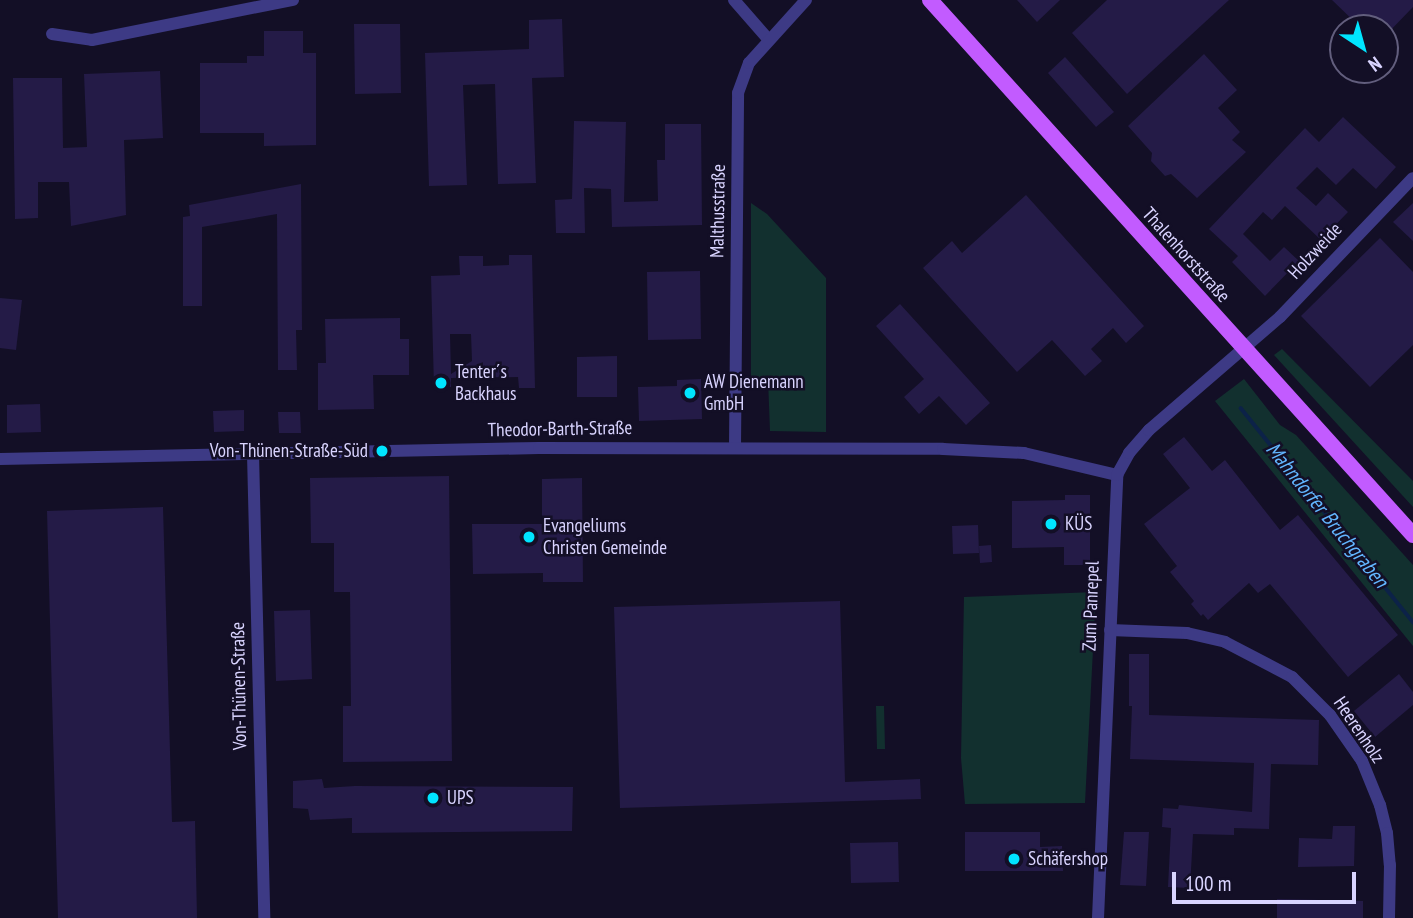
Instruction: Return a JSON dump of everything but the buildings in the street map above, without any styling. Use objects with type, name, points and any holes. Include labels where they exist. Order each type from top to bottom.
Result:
[{"type":"main road","name":"Thalenhorststraße","points":[[930,0],[1413,535]]},
{"type":"street","points":[[52,34],[92,40],[293,0]]},
{"type":"street","points":[[734,0],[769,40]]},
{"type":"street","name":"Malthusstraße","points":[[735,447],[738,93],[749,63],[806,0]]},
{"type":"street","name":"Holzweide","points":[[1243,349],[1280,317],[1413,178]]},
{"type":"street","name":"Zum Panrepel","points":[[1098,918],[1117,475],[1129,453],[1149,430],[1243,349]]},
{"type":"street","name":"Theodor-Barth-Straße","points":[[0,459],[735,447],[943,449],[1024,453],[1117,475]]},
{"type":"street","name":"Von-Thünen-Straße","points":[[253,454],[264,918]]},
{"type":"street","name":"Heerenholz","points":[[1110,631],[1187,633],[1225,642],[1292,677],[1330,715],[1362,761],[1380,805],[1390,854],[1389,918]]},
{"type":"green space","points":[[751,203],[767,214],[826,278],[826,432],[770,431],[768,379],[751,379]]},
{"type":"green space","points":[[1282,349],[1413,481],[1413,507],[1274,355]]},
{"type":"green space","points":[[1244,379],[1280,425],[1296,435],[1413,565],[1413,646],[1215,401]]},
{"type":"green space","points":[[1096,592],[1085,803],[965,804],[961,758],[964,597]]},
{"type":"green space","points":[[876,706],[884,706],[885,749],[877,749]]},
{"type":"waterway","name":"Mahndorfer Bruchgraben","points":[[1241,408],[1413,622]]},
{"type":"place","name":"Tenter´s Backhaus","points":[[441,383]]},
{"type":"place","name":"AW Dienemann GmbH","points":[[690,393]]},
{"type":"place","name":"Von-Thünen-Straße-Süd","points":[[382,451]]},
{"type":"place","name":"KÜS","points":[[1051,524]]},
{"type":"place","name":"Evangeliums Christen Gemeinde","points":[[529,537]]},
{"type":"place","name":"UPS","points":[[433,798]]},
{"type":"place","name":"Schäfershop","points":[[1014,859]]}]
